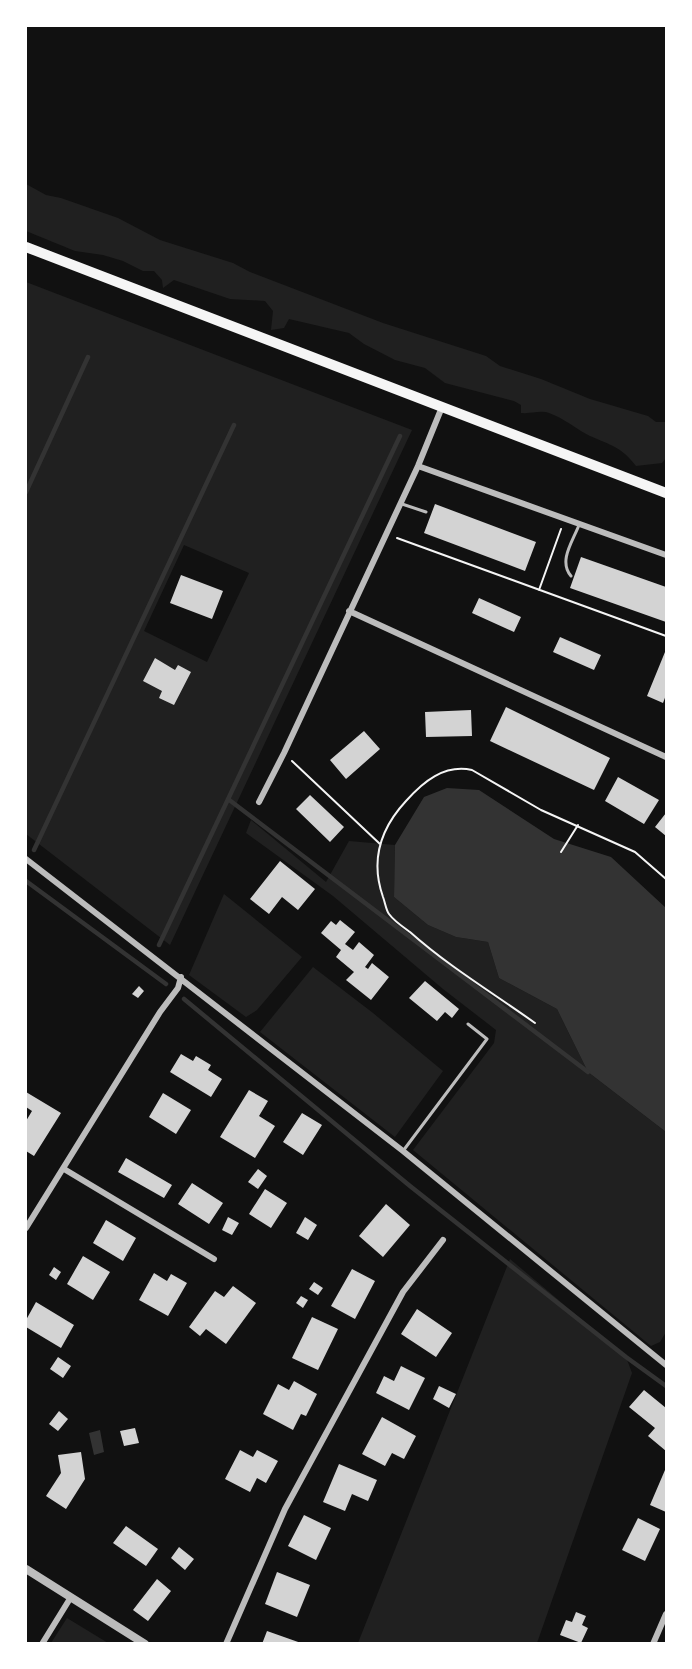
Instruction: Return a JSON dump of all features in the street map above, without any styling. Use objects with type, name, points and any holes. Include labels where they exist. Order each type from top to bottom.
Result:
[{"type":"main road","points":[[26,247],[666,493]]},
{"type":"street","points":[[259,802],[418,466],[442,407]]},
{"type":"street","points":[[418,466],[666,555]]},
{"type":"street","points":[[349,611],[666,757]]},
{"type":"street","points":[[26,859],[403,1150],[666,1365]]},
{"type":"street","points":[[26,1228],[160,1012],[178,988],[181,977]]},
{"type":"street","points":[[64,1169],[214,1259]]},
{"type":"street","points":[[226,1644],[285,1509],[403,1292],[443,1240]]},
{"type":"street","points":[[26,1569],[145,1644]]},
{"type":"street","points":[[42,1644],[71,1597]]},
{"type":"street","points":[[653,1644],[666,1614]]},
{"type":"lane","points":[[400,504],[426,512]]},
{"type":"lane","points":[[571,576],[566,570],[565,561],[579,524]]},
{"type":"lane","points":[[403,1150],[487,1039],[468,1024]]},
{"type":"path","points":[[539,590],[561,529]]},
{"type":"path","points":[[386,534],[666,636]]},
{"type":"path","points":[[284,753],[380,844]]},
{"type":"path","points":[[535,1023],[422,943],[389,914],[377,880],[380,844],[384,831],[399,808],[416,789],[440,773],[464,768],[472,770],[542,810],[635,852],[666,879]]},
{"type":"path","points":[[561,852],[578,825]]},
{"type":"shaded area","points":[[26,184],[46,195],[118,218],[160,240],[233,263],[250,272],[383,323],[486,356],[500,366],[541,379],[590,399],[648,416],[656,422],[666,422],[666,458],[662,463],[636,466],[610,444],[590,436],[554,415],[542,412],[521,413],[521,405],[514,401],[445,383],[425,368],[395,360],[364,344],[349,333],[289,319],[284,328],[271,330],[273,311],[265,301],[230,299],[174,280],[163,288],[162,280],[154,271],[143,271],[123,261],[103,255],[75,251],[26,231]]},
{"type":"shaded area","points":[[26,282],[412,430],[170,945],[26,834]],"holes":[[[184,545],[249,573],[207,662],[144,631]]]},
{"type":"shaded area","points":[[447,788],[479,790],[554,839],[611,857],[666,908],[666,1132],[588,1072],[557,1009],[499,978],[488,942],[456,937],[428,925],[394,897],[395,845],[424,797]]},
{"type":"shaded area","points":[[251,820],[326,882],[349,841],[395,845],[394,897],[428,925],[456,937],[488,942],[499,978],[557,1009],[588,1072],[666,1132],[666,1332],[660,1342],[651,1346],[413,1150],[494,1043],[496,1030],[443,989],[333,896],[246,833]]},
{"type":"shaded area","points":[[224,894],[302,957],[257,1010],[246,1017],[189,975]]},
{"type":"shaded area","points":[[313,967],[443,1071],[395,1137],[260,1032]]},
{"type":"shaded area","points":[[510,1259],[626,1357],[632,1373],[537,1643],[358,1643]]},
{"type":"shaded area","points":[[100,1430],[104,1452],[94,1455],[89,1433]]},
{"type":"shaded area","points":[[67,1618],[108,1643],[51,1643]]},
{"type":"building","points":[[435,504],[536,542],[525,571],[424,533]]},
{"type":"building","points":[[581,557],[666,587],[666,622],[570,588]]},
{"type":"building","points":[[181,575],[223,591],[212,619],[170,603]]},
{"type":"building","points":[[479,598],[521,617],[514,632],[472,613]]},
{"type":"building","points":[[560,637],[601,655],[594,670],[553,652]]},
{"type":"building","points":[[665,652],[666,695],[663,703],[647,696]]},
{"type":"building","points":[[155,658],[175,670],[178,665],[191,672],[174,705],[159,698],[162,691],[143,681]]},
{"type":"building","points":[[506,707],[610,758],[594,790],[490,741]]},
{"type":"building","points":[[471,710],[472,736],[426,737],[425,712]]},
{"type":"building","points":[[364,731],[380,749],[346,779],[330,760]]},
{"type":"building","points":[[618,777],[659,800],[644,824],[605,801]]},
{"type":"building","points":[[310,795],[344,827],[330,842],[296,809]]},
{"type":"building","points":[[666,813],[666,836],[655,827]]},
{"type":"building","points":[[280,861],[315,889],[298,910],[282,897],[269,914],[250,899]]},
{"type":"building","points":[[340,920],[355,932],[345,944],[353,950],[359,942],[374,955],[365,967],[368,969],[372,963],[389,977],[371,1000],[346,980],[354,972],[336,957],[341,950],[321,933],[331,921],[336,925]]},
{"type":"building","points":[[425,981],[459,1009],[452,1018],[445,1012],[437,1021],[409,998]]},
{"type":"building","points":[[139,986],[144,991],[138,998],[132,994]]},
{"type":"building","points":[[181,1054],[193,1061],[196,1056],[211,1065],[208,1070],[222,1079],[211,1097],[170,1072]]},
{"type":"building","points":[[249,1090],[268,1101],[259,1116],[275,1126],[255,1158],[220,1137]]},
{"type":"building","points":[[26,1092],[61,1113],[34,1156],[26,1151],[26,1121],[32,1111],[26,1107]]},
{"type":"building","points":[[163,1093],[191,1110],[176,1134],[149,1117]]},
{"type":"building","points":[[302,1113],[322,1125],[303,1155],[283,1142]]},
{"type":"building","points":[[126,1158],[172,1185],[164,1198],[118,1172]]},
{"type":"building","points":[[258,1169],[267,1176],[258,1189],[248,1182]]},
{"type":"building","points":[[192,1183],[223,1203],[209,1224],[178,1204]]},
{"type":"building","points":[[265,1189],[287,1203],[271,1228],[249,1214]]},
{"type":"building","points":[[386,1204],[410,1225],[383,1257],[359,1236]]},
{"type":"building","points":[[228,1217],[239,1223],[232,1235],[222,1230]]},
{"type":"building","points":[[305,1217],[317,1225],[308,1240],[296,1233]]},
{"type":"building","points":[[106,1220],[136,1238],[123,1261],[93,1243]]},
{"type":"building","points":[[83,1256],[110,1272],[93,1300],[67,1284]]},
{"type":"building","points":[[54,1267],[61,1272],[56,1280],[49,1275]]},
{"type":"building","points":[[352,1269],[375,1281],[355,1319],[331,1306]]},
{"type":"building","points":[[154,1273],[167,1281],[171,1274],[187,1283],[168,1316],[139,1300]]},
{"type":"building","points":[[314,1282],[323,1288],[318,1295],[309,1289]]},
{"type":"building","points":[[233,1286],[256,1303],[226,1344],[206,1329],[200,1336],[189,1327],[215,1291],[224,1297]]},
{"type":"building","points":[[301,1296],[308,1300],[303,1308],[296,1303]]},
{"type":"building","points":[[36,1302],[74,1325],[61,1348],[26,1327],[26,1320]]},
{"type":"building","points":[[417,1309],[452,1333],[436,1357],[401,1334]]},
{"type":"building","points":[[312,1317],[338,1329],[318,1370],[292,1358]]},
{"type":"building","points":[[58,1357],[71,1366],[63,1378],[50,1369]]},
{"type":"building","points":[[401,1366],[425,1378],[409,1410],[376,1393],[384,1376],[394,1381]]},
{"type":"building","points":[[294,1381],[317,1394],[306,1416],[301,1414],[293,1430],[263,1414],[278,1384],[289,1390]]},
{"type":"building","points":[[439,1386],[456,1394],[449,1408],[433,1399]]},
{"type":"building","points":[[644,1390],[666,1408],[666,1451],[648,1436],[655,1428],[629,1407]]},
{"type":"building","points":[[59,1411],[68,1419],[58,1431],[49,1424]]},
{"type":"building","points":[[382,1417],[416,1436],[404,1459],[392,1453],[385,1466],[362,1454]]},
{"type":"building","points":[[135,1428],[139,1443],[124,1446],[120,1431]]},
{"type":"building","points":[[240,1450],[253,1457],[257,1450],[278,1461],[266,1483],[257,1478],[250,1492],[225,1479]]},
{"type":"building","points":[[81,1452],[85,1479],[66,1509],[46,1496],[61,1473],[58,1455]]},
{"type":"building","points":[[339,1464],[377,1480],[368,1501],[352,1494],[345,1511],[323,1502]]},
{"type":"building","points":[[666,1471],[666,1512],[650,1505]]},
{"type":"building","points":[[304,1515],[331,1528],[316,1560],[288,1546]]},
{"type":"building","points":[[638,1518],[660,1529],[645,1561],[622,1550]]},
{"type":"building","points":[[126,1526],[158,1549],[146,1566],[113,1543]]},
{"type":"building","points":[[179,1547],[194,1559],[185,1570],[171,1558]]},
{"type":"building","points":[[277,1572],[310,1585],[297,1617],[265,1604]]},
{"type":"building","points":[[157,1579],[171,1591],[148,1621],[133,1610]]},
{"type":"building","points":[[576,1612],[586,1616],[582,1625],[588,1628],[581,1643],[560,1635],[566,1620],[572,1622]]},
{"type":"building","points":[[267,1631],[301,1643],[301,1644],[262,1644]]},
{"type":"waterway","points":[[26,492],[88,357]]},
{"type":"waterway","points":[[34,850],[234,425]]},
{"type":"waterway","points":[[159,945],[400,436]]},
{"type":"waterway","points":[[228,799],[588,1072]]},
{"type":"waterway","points":[[26,881],[166,984]]},
{"type":"waterway","points":[[184,999],[410,1186],[666,1386]]}]
